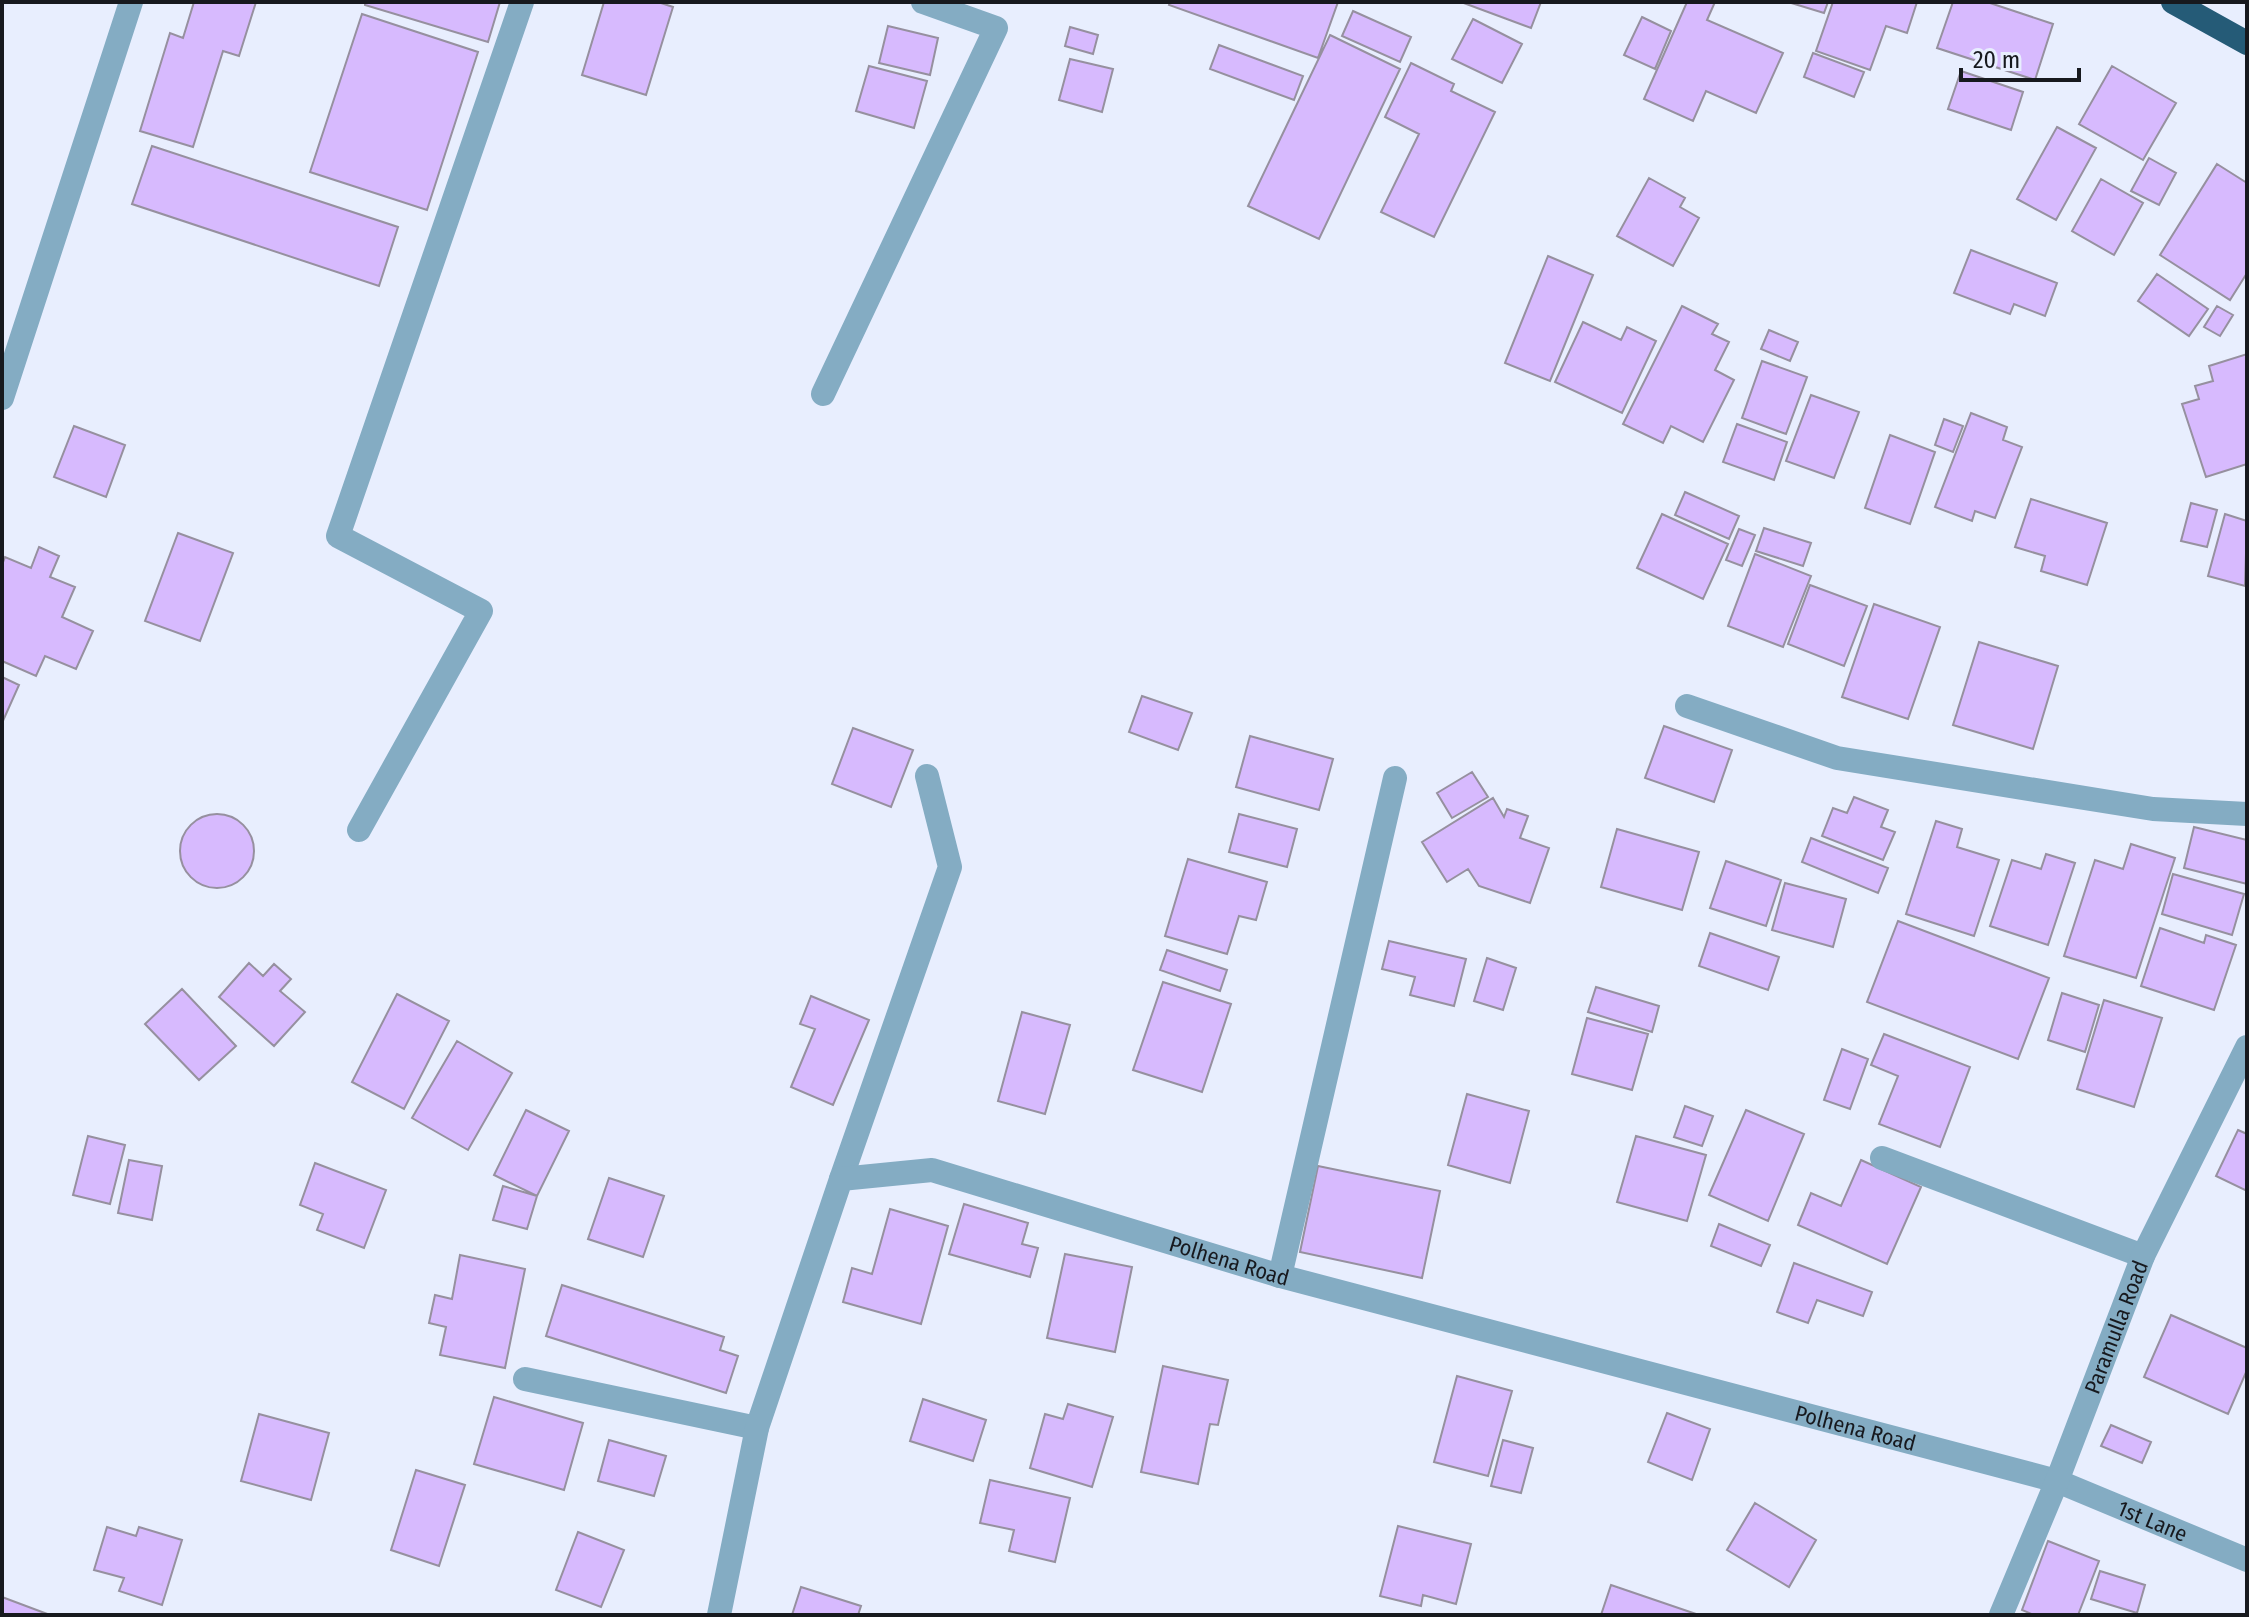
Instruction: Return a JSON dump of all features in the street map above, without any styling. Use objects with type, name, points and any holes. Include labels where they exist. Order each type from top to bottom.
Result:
[{"type":"highway","points":[[2173,2],[2247,43]]},
{"type":"street","points":[[2,398],[131,2]]},
{"type":"street","points":[[359,830],[481,611],[338,536],[522,2]]},
{"type":"street","points":[[823,394],[996,28],[923,2]]},
{"type":"street","points":[[1687,706],[1837,758],[2153,809],[2247,814]]},
{"type":"street","points":[[719,1615],[757,1428],[950,867],[927,776]]},
{"type":"street","points":[[1280,1276],[1395,778]]},
{"type":"street","name":"Paramulla Road","points":[[2001,1615],[2057,1481],[2143,1256],[2247,1047]]},
{"type":"street","points":[[1882,1158],[2143,1256]]},
{"type":"street","name":"Polhena Road","points":[[841,1179],[932,1170],[1280,1276],[2057,1481]]},
{"type":"street","points":[[525,1379],[757,1428]]},
{"type":"street","name":"1st Lane","points":[[2057,1481],[2247,1560]]},
{"type":"building","points":[[194,2],[256,2],[239,56],[223,51],[193,147],[140,131],[170,33],[183,38]]},
{"type":"building","points":[[365,2],[500,2],[488,42],[365,5]]},
{"type":"building","points":[[604,2],[658,2],[673,7],[646,95],[582,75]]},
{"type":"building","points":[[1170,2],[1338,2],[1318,58],[1169,5]]},
{"type":"building","points":[[1461,2],[1541,2],[1531,28]]},
{"type":"building","points":[[1687,2],[1715,2],[1707,20],[1783,53],[1756,113],[1706,91],[1693,121],[1644,99]]},
{"type":"building","points":[[1788,2],[1828,2],[1824,13]]},
{"type":"building","points":[[1833,2],[1917,2],[1907,33],[1886,26],[1870,70],[1816,51]]},
{"type":"building","points":[[1953,2],[1987,2],[2053,24],[2035,80],[1937,48]]},
{"type":"building","points":[[1353,11],[1411,37],[1400,62],[1342,36]]},
{"type":"building","points":[[362,14],[478,52],[427,210],[310,172]]},
{"type":"building","points":[[1642,17],[1671,31],[1655,69],[1624,55]]},
{"type":"building","points":[[1473,19],[1522,44],[1502,83],[1452,59]]},
{"type":"building","points":[[888,26],[938,38],[930,75],[879,63]]},
{"type":"building","points":[[1070,27],[1098,35],[1093,54],[1065,46]]},
{"type":"building","points":[[1330,35],[1400,69],[1319,239],[1248,206]]},
{"type":"building","points":[[1219,45],[1303,76],[1294,100],[1210,69]]},
{"type":"building","points":[[1813,53],[1864,72],[1854,97],[1804,77]]},
{"type":"building","points":[[1070,59],[1113,69],[1102,112],[1059,100]]},
{"type":"building","points":[[1411,63],[1454,84],[1451,91],[1495,112],[1434,237],[1381,212],[1419,134],[1385,117]]},
{"type":"building","points":[[869,66],[927,81],[914,128],[856,111]]},
{"type":"building","points":[[2112,66],[2176,103],[2143,160],[2079,124]]},
{"type":"building","points":[[1961,71],[2023,92],[2011,130],[1948,109]]},
{"type":"building","points":[[2057,127],[2096,148],[2056,220],[2017,199]]},
{"type":"building","points":[[152,146],[398,227],[379,286],[132,204]]},
{"type":"building","points":[[2149,158],[2176,173],[2159,205],[2131,191]]},
{"type":"building","points":[[2217,164],[2247,183],[2247,273],[2230,300],[2160,255]]},
{"type":"building","points":[[1649,178],[1685,198],[1680,207],[1699,218],[1673,266],[1617,236]]},
{"type":"building","points":[[2101,179],[2143,203],[2114,255],[2072,231]]},
{"type":"building","points":[[1971,250],[2057,283],[2045,316],[2014,304],[2010,314],[1954,293]]},
{"type":"building","points":[[1548,256],[1593,275],[1550,381],[1505,363]]},
{"type":"building","points":[[2157,274],[2208,309],[2189,336],[2138,301]]},
{"type":"building","points":[[1682,306],[1718,324],[1712,334],[1729,342],[1715,370],[1734,380],[1703,442],[1671,426],[1663,443],[1623,424]]},
{"type":"building","points":[[2217,306],[2233,315],[2220,336],[2204,327]]},
{"type":"building","points":[[1583,322],[1621,340],[1627,327],[1656,341],[1622,413],[1555,382]]},
{"type":"building","points":[[1769,330],[1798,342],[1790,361],[1761,349]]},
{"type":"building","points":[[2247,354],[2247,464],[2206,477],[2182,404],[2199,399],[2195,386],[2213,381],[2209,366]]},
{"type":"building","points":[[1762,361],[1807,377],[1786,434],[1742,418]]},
{"type":"building","points":[[1811,395],[1859,412],[1834,478],[1786,461]]},
{"type":"building","points":[[1971,413],[2007,427],[2003,440],[2022,447],[1995,518],[1975,511],[1972,521],[1935,507]]},
{"type":"building","points":[[1944,419],[1963,426],[1953,452],[1935,445]]},
{"type":"building","points":[[1737,424],[1787,442],[1774,480],[1723,462]]},
{"type":"building","points":[[74,426],[125,445],[106,497],[54,477]]},
{"type":"building","points":[[1890,435],[1935,452],[1910,524],[1865,508]]},
{"type":"building","points":[[1685,492],[1739,516],[1729,539],[1675,515]]},
{"type":"building","points":[[2031,499],[2107,523],[2087,585],[2041,571],[2045,556],[2015,547]]},
{"type":"building","points":[[2191,503],[2217,510],[2207,547],[2181,541]]},
{"type":"building","points":[[1662,514],[1728,544],[1703,599],[1637,568]]},
{"type":"building","points":[[2225,514],[2247,521],[2245,586],[2208,576]]},
{"type":"building","points":[[1764,528],[1811,543],[1803,566],[1756,551]]},
{"type":"building","points":[[1739,529],[1755,535],[1742,566],[1726,560]]},
{"type":"building","points":[[178,533],[233,553],[200,641],[145,621]]},
{"type":"building","points":[[39,547],[59,556],[50,577],[75,587],[62,617],[93,631],[76,669],[45,656],[36,676],[2,661],[2,565],[5,557],[31,568]]},
{"type":"building","points":[[1755,554],[1811,576],[1783,647],[1728,626]]},
{"type":"building","points":[[1810,585],[1867,606],[1844,666],[1788,644]]},
{"type":"building","points":[[1874,604],[1940,627],[1908,719],[1842,697]]},
{"type":"building","points":[[1979,642],[2058,666],[2033,749],[1953,725]]},
{"type":"building","points":[[2,677],[19,685],[2,723]]},
{"type":"building","points":[[1142,696],[1192,713],[1178,750],[1129,732]]},
{"type":"building","points":[[1664,726],[1732,750],[1714,802],[1645,778]]},
{"type":"building","points":[[853,728],[913,750],[891,807],[832,784]]},
{"type":"building","points":[[1250,736],[1333,759],[1319,810],[1236,787]]},
{"type":"building","points":[[1472,772],[1488,797],[1452,818],[1437,793]]},
{"type":"building","points":[[1854,797],[1888,810],[1881,827],[1895,832],[1883,860],[1822,836],[1833,808],[1847,813]]},
{"type":"building","points":[[1493,798],[1504,817],[1507,809],[1528,816],[1520,838],[1549,848],[1530,903],[1479,886],[1468,869],[1447,882],[1422,842]]},
{"type":"building","points":[[217,814],[231,817],[243,825],[251,837],[254,851],[251,865],[243,877],[231,885],[217,888],[203,885],[191,877],[183,865],[180,851],[183,837],[191,825],[203,817]]},
{"type":"building","points":[[1239,814],[1297,829],[1287,867],[1229,852]]},
{"type":"building","points":[[1936,821],[1962,829],[1957,847],[1999,860],[1974,936],[1906,914]]},
{"type":"building","points":[[2194,827],[2247,840],[2247,884],[2184,868]]},
{"type":"building","points":[[1617,829],[1699,852],[1682,910],[1601,887]]},
{"type":"building","points":[[1811,838],[1888,868],[1878,893],[1802,862]]},
{"type":"building","points":[[2131,844],[2175,858],[2136,978],[2064,956],[2095,860],[2123,869]]},
{"type":"building","points":[[2046,854],[2075,863],[2048,945],[1990,926],[2012,860],[2041,869]]},
{"type":"building","points":[[1188,859],[1267,882],[1256,920],[1239,916],[1227,954],[1165,936]]},
{"type":"building","points":[[1726,861],[1781,880],[1766,926],[1710,908]]},
{"type":"building","points":[[2173,874],[2244,894],[2232,935],[2162,914]]},
{"type":"building","points":[[1785,883],[1846,899],[1833,947],[1772,930]]},
{"type":"building","points":[[1898,921],[2049,978],[2018,1059],[1867,1002]]},
{"type":"building","points":[[2160,928],[2204,943],[2206,935],[2236,945],[2214,1010],[2141,986]]},
{"type":"building","points":[[1710,933],[1779,957],[1768,990],[1699,966]]},
{"type":"building","points":[[1389,941],[1466,959],[1454,1006],[1410,995],[1415,977],[1382,969]]},
{"type":"building","points":[[1167,950],[1227,970],[1220,991],[1160,970]]},
{"type":"building","points":[[1487,958],[1516,968],[1503,1010],[1474,1001]]},
{"type":"building","points":[[249,963],[263,976],[274,964],[291,979],[280,991],[305,1012],[274,1046],[219,997]]},
{"type":"building","points":[[1163,982],[1231,1004],[1202,1092],[1133,1070]]},
{"type":"building","points":[[1596,987],[1659,1006],[1652,1032],[1588,1012]]},
{"type":"building","points":[[182,989],[236,1046],[199,1080],[145,1024]]},
{"type":"building","points":[[2062,993],[2099,1005],[2085,1052],[2048,1040]]},
{"type":"building","points":[[397,994],[449,1021],[404,1109],[352,1082]]},
{"type":"building","points":[[811,996],[869,1020],[833,1105],[791,1087],[815,1029],[800,1024]]},
{"type":"building","points":[[2104,1000],[2162,1018],[2134,1107],[2077,1089]]},
{"type":"building","points":[[1022,1012],[1070,1025],[1045,1114],[998,1101]]},
{"type":"building","points":[[1587,1018],[1648,1034],[1632,1090],[1572,1074]]},
{"type":"building","points":[[1884,1034],[1970,1067],[1940,1147],[1879,1124],[1898,1076],[1871,1065]]},
{"type":"building","points":[[457,1041],[512,1073],[468,1150],[412,1118]]},
{"type":"building","points":[[1842,1049],[1868,1059],[1850,1109],[1824,1100]]},
{"type":"building","points":[[1467,1094],[1529,1111],[1510,1183],[1448,1165]]},
{"type":"building","points":[[1685,1106],[1713,1116],[1702,1146],[1674,1137]]},
{"type":"building","points":[[526,1110],[569,1131],[537,1196],[494,1175]]},
{"type":"building","points":[[1746,1110],[1804,1134],[1768,1221],[1709,1195]]},
{"type":"building","points":[[2238,1130],[2247,1134],[2247,1191],[2216,1176]]},
{"type":"building","points":[[88,1136],[125,1145],[110,1204],[73,1195]]},
{"type":"building","points":[[1636,1136],[1706,1155],[1687,1221],[1617,1202]]},
{"type":"building","points":[[129,1160],[162,1166],[152,1220],[118,1213]]},
{"type":"building","points":[[1861,1160],[1921,1187],[1887,1264],[1798,1225],[1811,1193],[1841,1206]]},
{"type":"building","points":[[315,1163],[386,1190],[364,1248],[317,1230],[323,1214],[300,1205]]},
{"type":"building","points":[[1318,1166],[1440,1191],[1422,1278],[1300,1252]]},
{"type":"building","points":[[609,1178],[664,1196],[643,1257],[588,1239]]},
{"type":"building","points":[[503,1186],[537,1196],[527,1229],[493,1220]]},
{"type":"building","points":[[964,1204],[1028,1223],[1022,1244],[1038,1248],[1030,1277],[949,1254]]},
{"type":"building","points":[[890,1209],[948,1226],[921,1324],[843,1302],[852,1268],[872,1274]]},
{"type":"building","points":[[1719,1224],[1770,1245],[1761,1266],[1711,1246]]},
{"type":"building","points":[[1065,1254],[1132,1267],[1115,1352],[1047,1338]]},
{"type":"building","points":[[460,1255],[525,1269],[505,1368],[440,1355],[446,1327],[429,1323],[435,1295],[452,1299]]},
{"type":"building","points":[[1794,1263],[1872,1292],[1863,1316],[1817,1300],[1808,1323],[1777,1312]]},
{"type":"building","points":[[562,1285],[724,1337],[720,1350],[738,1356],[726,1393],[546,1336]]},
{"type":"building","points":[[2171,1315],[2247,1348],[2247,1370],[2228,1414],[2144,1377]]},
{"type":"building","points":[[1163,1366],[1228,1380],[1218,1425],[1210,1424],[1198,1484],[1141,1472]]},
{"type":"building","points":[[1457,1376],[1512,1391],[1488,1476],[1434,1462]]},
{"type":"building","points":[[494,1397],[583,1423],[564,1490],[474,1464]]},
{"type":"building","points":[[923,1399],[986,1420],[973,1461],[910,1441]]},
{"type":"building","points":[[1068,1404],[1113,1417],[1092,1487],[1030,1468],[1045,1414],[1063,1419]]},
{"type":"building","points":[[1667,1413],[1710,1429],[1692,1480],[1648,1462]]},
{"type":"building","points":[[259,1414],[329,1433],[311,1500],[241,1481]]},
{"type":"building","points":[[2111,1425],[2151,1442],[2142,1463],[2101,1446]]},
{"type":"building","points":[[609,1440],[666,1456],[654,1496],[598,1481]]},
{"type":"building","points":[[1503,1440],[1533,1448],[1521,1493],[1491,1486]]},
{"type":"building","points":[[416,1470],[465,1485],[439,1566],[391,1550]]},
{"type":"building","points":[[990,1480],[1070,1498],[1055,1562],[1009,1551],[1014,1530],[980,1523]]},
{"type":"building","points":[[1755,1503],[1816,1540],[1789,1587],[1727,1550]]},
{"type":"building","points":[[1398,1526],[1471,1544],[1456,1604],[1423,1595],[1421,1606],[1380,1596]]},
{"type":"building","points":[[107,1527],[136,1536],[139,1527],[182,1540],[162,1605],[119,1591],[124,1578],[94,1570]]},
{"type":"building","points":[[578,1532],[624,1550],[601,1607],[556,1590]]},
{"type":"building","points":[[2048,1541],[2099,1561],[2078,1615],[2034,1615],[2022,1610]]},
{"type":"building","points":[[2100,1571],[2145,1585],[2137,1613],[2091,1599]]},
{"type":"building","points":[[1611,1585],[1699,1615],[1601,1615]]},
{"type":"building","points":[[801,1587],[861,1606],[858,1615],[792,1615]]},
{"type":"building","points":[[2,1597],[50,1615],[2,1615]]}]
